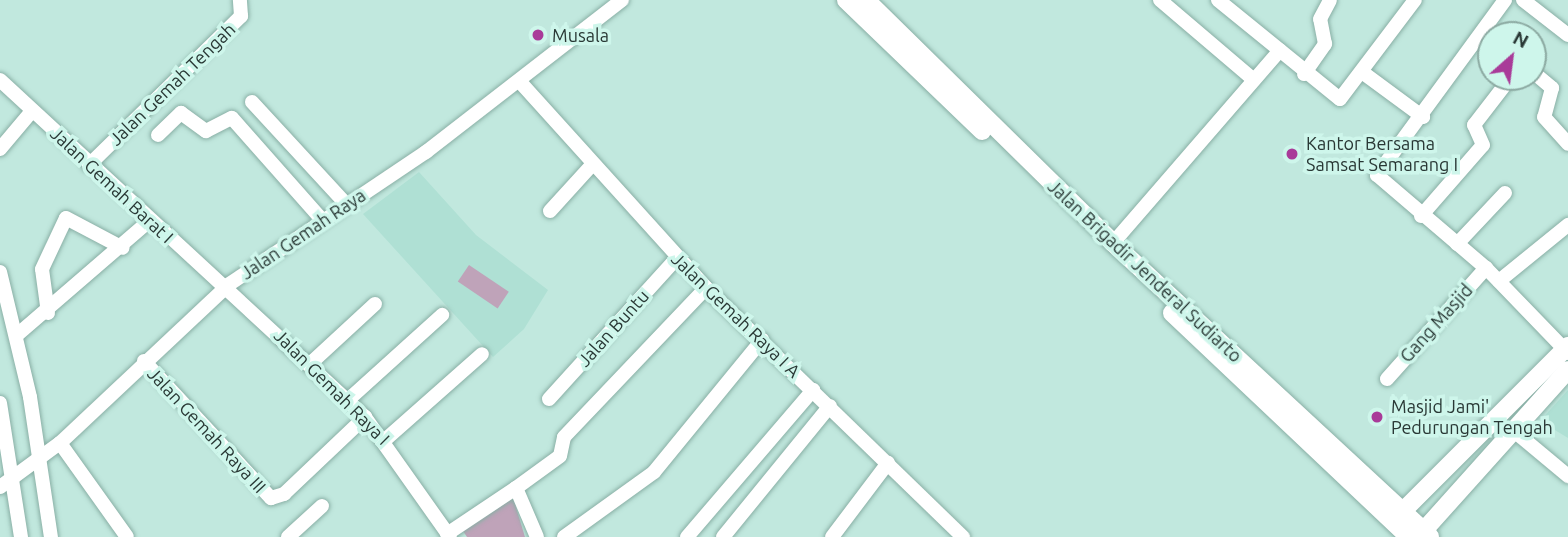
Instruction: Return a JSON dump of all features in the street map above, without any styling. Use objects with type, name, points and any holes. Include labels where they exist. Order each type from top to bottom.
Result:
[{"type":"main road","name":"Jalan Brigadir Jenderal Sudiarto","points":[[846,0],[1113,243],[1397,517]]},
{"type":"main road","name":"Jalan Brigadir Jenderal Sudiarto","points":[[866,0],[990,130],[1420,536]]},
{"type":"main road","points":[[1397,517],[1530,379],[1567,349]]},
{"type":"main road","points":[[1420,536],[1568,370]]},
{"type":"main road","points":[[1530,379],[1545,395]]},
{"type":"street","name":"Jalan Gemah Tengah","points":[[89,166],[241,16],[240,0]]},
{"type":"street","name":"Jalan Gemah Raya","points":[[0,487],[60,443],[144,361],[228,285],[521,83],[622,0]]},
{"type":"street","points":[[1160,0],[1254,80]]},
{"type":"street","points":[[1218,1],[1280,50],[1304,74],[1344,99],[1415,0]]},
{"type":"street","points":[[1494,21],[1505,0]]},
{"type":"street","points":[[1523,0],[1568,35]]},
{"type":"street","points":[[1304,74],[1325,44],[1320,19],[1326,2]]},
{"type":"street","points":[[1477,47],[1377,172],[1421,216],[1486,268],[1567,349]]},
{"type":"street","points":[[1113,243],[1280,50]]},
{"type":"street","points":[[1362,72],[1423,117]]},
{"type":"street","name":"Jalan Gemah Barat I","points":[[0,80],[148,222],[228,285]]},
{"type":"street","name":"Jalan Gemah Raya I A","points":[[521,83],[591,166],[706,288],[963,537]]},
{"type":"street","points":[[1547,84],[1552,88],[1544,117],[1568,144]]},
{"type":"street","points":[[1421,216],[1483,145],[1474,125],[1500,91]]},
{"type":"street","points":[[252,102],[347,205]]},
{"type":"street","points":[[0,149],[32,111]]},
{"type":"street","points":[[158,135],[181,113],[206,131],[232,118],[323,221]]},
{"type":"street","points":[[550,211],[591,166]]},
{"type":"street","points":[[1457,244],[1505,193]]},
{"type":"street","points":[[48,313],[42,269],[66,218],[123,248]]},
{"type":"street","points":[[17,335],[48,313],[123,248],[148,222]]},
{"type":"street","points":[[1499,281],[1568,225]]},
{"type":"street","name":"Jalan Buntu","points":[[549,399],[677,258]]},
{"type":"street","name":"Gang Masjid","points":[[1387,379],[1486,268]]},
{"type":"street","points":[[0,272],[17,335],[51,537]]},
{"type":"street","name":"Jalan Gemah Raya I","points":[[228,285],[312,363],[386,439],[449,535]]},
{"type":"street","points":[[449,535],[560,456],[564,437],[706,288]]},
{"type":"street","points":[[312,363],[375,304]]},
{"type":"street","points":[[348,400],[442,315]]},
{"type":"street","points":[[564,537],[654,472],[762,340]]},
{"type":"street","points":[[386,439],[482,354]]},
{"type":"street","name":"Jalan Gemah Raya III","points":[[144,361],[271,498],[284,494],[365,417]]},
{"type":"street","points":[[687,537],[813,390]]},
{"type":"street","points":[[0,403],[22,537]]},
{"type":"street","points":[[723,537],[830,406]]},
{"type":"street","points":[[1513,430],[1568,476]]},
{"type":"street","points":[[60,443],[127,537]]},
{"type":"street","points":[[832,537],[888,463]]},
{"type":"street","points":[[516,488],[537,537]]},
{"type":"street","points":[[288,537],[322,506]]},
{"type":"shaded area","points":[[419,172],[476,235],[548,290],[524,329],[493,357],[363,214]]},
{"type":"shaded area","points":[[469,265],[509,292],[498,308],[458,282]]},
{"type":"shaded area","points":[[1568,390],[1568,438],[1540,421]]},
{"type":"shaded area","points":[[512,494],[525,537],[467,537],[463,531]]},
{"type":"place","name":"Musala","points":[[538,35]]},
{"type":"place","name":"Kantor Bersama Samsat Semarang I","points":[[1292,154]]},
{"type":"place","name":"Masjid Jami' Pedurungan Tengah","points":[[1377,417]]}]
